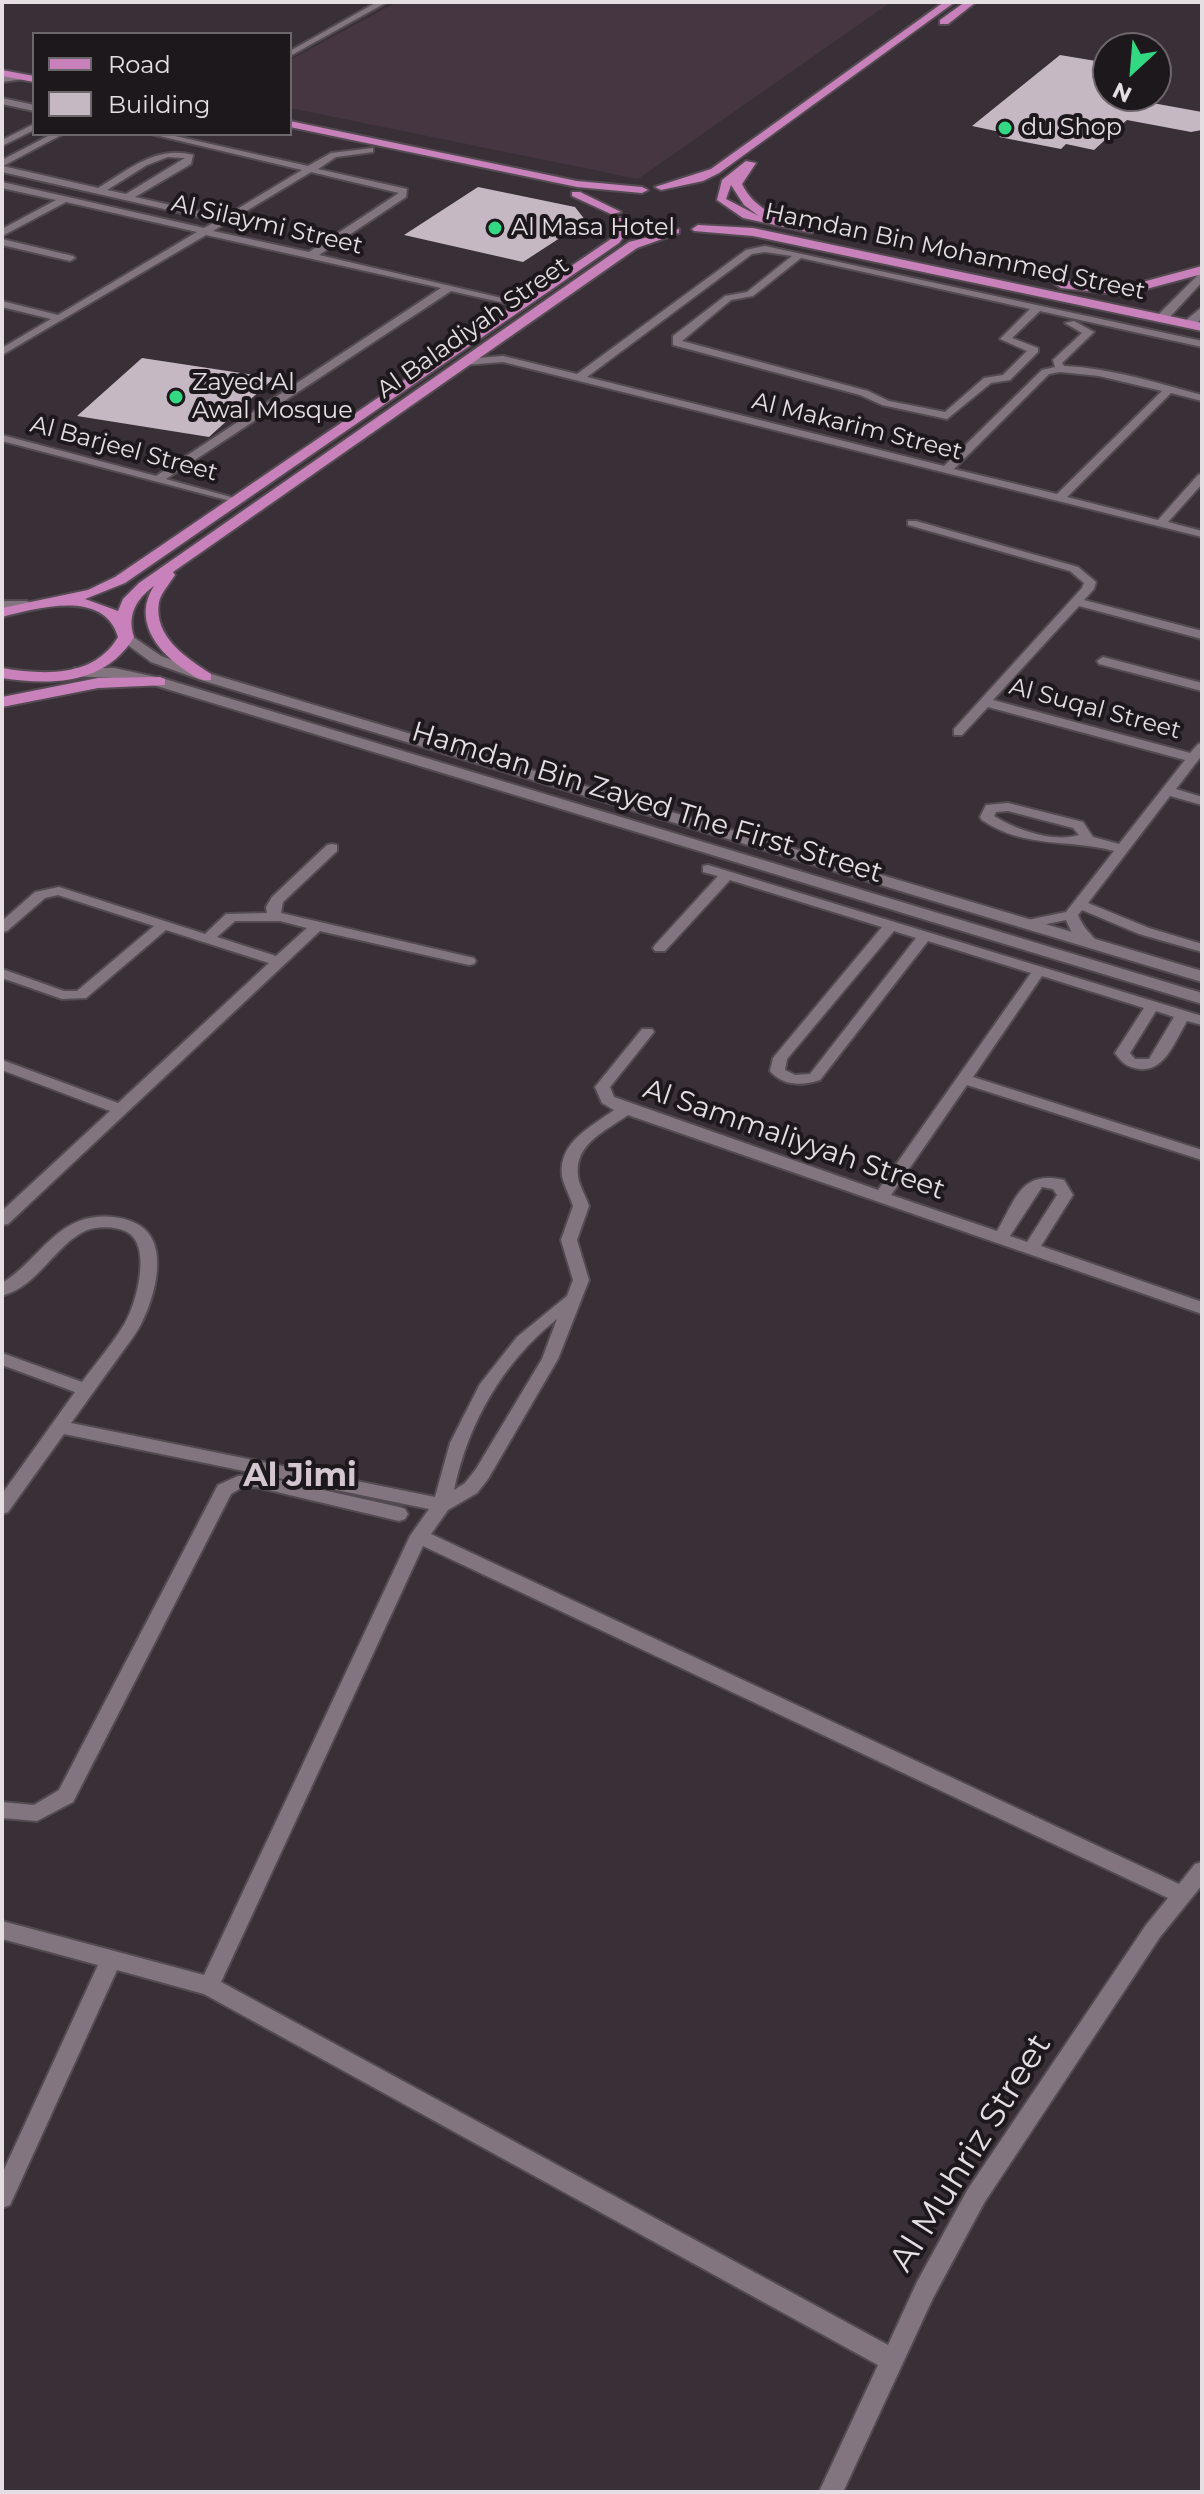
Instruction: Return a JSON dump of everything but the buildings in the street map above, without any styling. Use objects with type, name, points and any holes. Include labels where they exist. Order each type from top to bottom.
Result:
[{"type":"main road","points":[[292,124],[590,187],[642,190],[661,187],[715,171],[950,2]]},
{"type":"main road","points":[[849,91],[968,4]]},
{"type":"main road","points":[[2,63],[32,76]]},
{"type":"main road","points":[[2,76],[32,76]]},
{"type":"main road","points":[[292,134],[577,194],[638,227],[675,231]]},
{"type":"main road","points":[[715,196],[730,177],[756,159],[736,184],[741,194],[763,214],[808,231]]},
{"type":"main road","points":[[661,187],[715,196],[729,209],[722,221],[698,229]]},
{"type":"main road","name":"Al Baladiyah Street","points":[[60,601],[93,593],[120,580],[615,241],[622,231],[617,202],[642,190]]},
{"type":"main road","name":"Hamdan Bin Mohammed Street","points":[[715,196],[758,220],[1061,284],[1168,313],[1195,325]]},
{"type":"main road","name":"Hamdan Bin Mohammed Street","points":[[675,231],[738,230],[991,282]]},
{"type":"main road","name":"Al Baladiyah Street","points":[[46,677],[75,673],[105,662],[123,645],[123,612],[135,593],[614,258],[641,241],[675,231]]},
{"type":"main road","points":[[614,258],[660,244],[716,237],[783,239]]},
{"type":"main road","points":[[1061,284],[1124,291],[1202,272]]},
{"type":"main road","points":[[1168,313],[1202,272]]},
{"type":"main road","points":[[991,282],[1021,295],[1030,309]]},
{"type":"main road","points":[[991,282],[1034,285],[1168,313],[1201,312],[1195,325]]},
{"type":"main road","points":[[178,562],[152,600],[153,624],[164,649],[206,677]]},
{"type":"main road","points":[[2,605],[60,601],[99,607],[124,630]]},
{"type":"main road","points":[[2,613],[27,605]]},
{"type":"main road","name":"Hamdan Bin Zayed The First Street","points":[[124,630],[156,659],[206,677],[1202,977]]},
{"type":"main road","points":[[2,673],[46,677]]},
{"type":"main road","name":"Hamdan Bin Zayed The First Street","points":[[75,673],[114,673],[160,682],[1202,999]]},
{"type":"main road","points":[[2,688],[46,677]]},
{"type":"main road","points":[[2,702],[98,683],[160,682]]},
{"type":"street","points":[[292,53],[383,2]]},
{"type":"street","points":[[2,101],[32,108]]},
{"type":"street","points":[[2,143],[32,128]]},
{"type":"street","points":[[2,166],[55,136]]},
{"type":"street","points":[[164,136],[397,187],[405,193],[312,255]]},
{"type":"street","points":[[326,141],[332,146],[334,155]]},
{"type":"street","points":[[2,352],[334,155],[370,150]]},
{"type":"street","name":"Al Silaymi Street","points":[[100,191],[161,156],[177,153],[190,157],[188,162],[128,197]]},
{"type":"street","name":"Al Silaymi Street","points":[[2,166],[226,220]]},
{"type":"street","points":[[29,191],[50,180]]},
{"type":"street","name":"Al Silaymi Street","points":[[2,185],[522,304]]},
{"type":"street","points":[[2,233],[65,199]]},
{"type":"street","points":[[2,242],[70,258]]},
{"type":"street","points":[[579,378],[749,252],[765,249],[1202,344]]},
{"type":"street","points":[[799,255],[750,294],[728,298],[676,341],[864,393],[886,403],[947,416],[986,381],[1006,378],[1034,350],[1005,340],[1030,309]]},
{"type":"street","points":[[158,480],[450,287]]},
{"type":"street","points":[[2,304],[60,318]]},
{"type":"street","points":[[1030,309],[1088,330],[1057,362],[1060,368]]},
{"type":"street","points":[[491,344],[495,354],[503,359]]},
{"type":"street","name":"Al Makarim Street","points":[[465,362],[503,359],[1202,534]]},
{"type":"street","points":[[946,470],[1046,372],[1060,368],[1202,398]]},
{"type":"street","points":[[1060,498],[1168,390]]},
{"type":"street","name":"Al Barjeel Street","points":[[2,438],[234,501]]},
{"type":"street","points":[[1161,523],[1202,477]]},
{"type":"street","points":[[912,523],[1081,572],[1090,585],[958,732]]},
{"type":"street","points":[[1076,602],[1202,635]]},
{"type":"street","points":[[1103,661],[1202,687]]},
{"type":"street","name":"Al Suqal Street","points":[[985,702],[1198,753]]},
{"type":"street","points":[[1092,944],[1077,930],[1075,910],[1198,753]]},
{"type":"street","points":[[1167,791],[1202,801]]},
{"type":"street","points":[[1086,839],[1087,833],[1078,825],[1014,808],[996,807],[986,814],[1000,825],[1060,842],[1078,843],[1086,839],[1122,849]]},
{"type":"street","points":[[274,917],[273,907],[277,900],[332,848]]},
{"type":"street","points":[[708,869],[1202,1021]]},
{"type":"street","points":[[660,948],[727,875]]},
{"type":"street","points":[[2,928],[43,893],[59,891],[279,962]]},
{"type":"street","points":[[2,910],[17,915]]},
{"type":"street","points":[[1028,924],[1075,910],[1202,948]]},
{"type":"street","points":[[207,939],[231,917],[274,917],[469,961]]},
{"type":"street","points":[[952,923],[959,933],[958,946]]},
{"type":"street","points":[[2,973],[62,995],[81,995],[164,925]]},
{"type":"street","points":[[891,925],[780,1058],[777,1071],[784,1077],[806,1080],[815,1077],[925,936]]},
{"type":"street","points":[[2,1220],[317,926]]},
{"type":"street","points":[[977,952],[990,943],[1007,940]]},
{"type":"street","points":[[881,1197],[1039,971]]},
{"type":"street","points":[[1152,1006],[1122,1053],[1130,1063],[1147,1065],[1154,1062],[1183,1015]]},
{"type":"street","name":"Al Sammaliyyah Street","points":[[647,1032],[602,1087],[607,1100],[625,1109],[1202,1308]]},
{"type":"street","points":[[2,1065],[121,1110]]},
{"type":"street","points":[[964,1079],[1202,1155]]},
{"type":"street","points":[[60,1427],[442,1505],[471,1488],[482,1474],[550,1359],[581,1280],[569,1240],[581,1206],[570,1179],[571,1159],[596,1126],[625,1109]]},
{"type":"street","points":[[1000,1239],[1033,1185],[1040,1182],[1058,1184],[1065,1195],[1031,1249]]},
{"type":"street","points":[[2,1507],[139,1313],[147,1258],[145,1241],[139,1233],[119,1223],[81,1225],[60,1237],[24,1278],[3,1293]]},
{"type":"street","points":[[209,1986],[419,1536],[442,1505],[460,1438],[502,1362],[530,1332],[571,1300]]},
{"type":"street","points":[[2,1359],[86,1390]]},
{"type":"street","points":[[2,1810],[37,1813],[66,1796],[224,1490],[238,1482],[256,1481],[399,1514]]},
{"type":"street","points":[[419,1536],[1182,1895]]},
{"type":"street","name":"Al Muhriz Street","points":[[831,2492],[925,2290],[976,2196],[1153,1931],[1202,1870]]},
{"type":"street","points":[[2,1930],[209,1986],[894,2361]]},
{"type":"street","points":[[2,2198],[112,1958]]},
{"type":"shaded area","points":[[397,2],[891,2],[638,179],[292,108],[292,59]]},
{"type":"place","name":"du Shop","points":[[1005,128]]},
{"type":"place","name":"Al Masa Hotel","points":[[495,228]]},
{"type":"place","name":"Zayed Al Awal Mosque","points":[[176,397]]},
{"type":"district","name":"Al Jimi","points":[[300,1477]]}]
